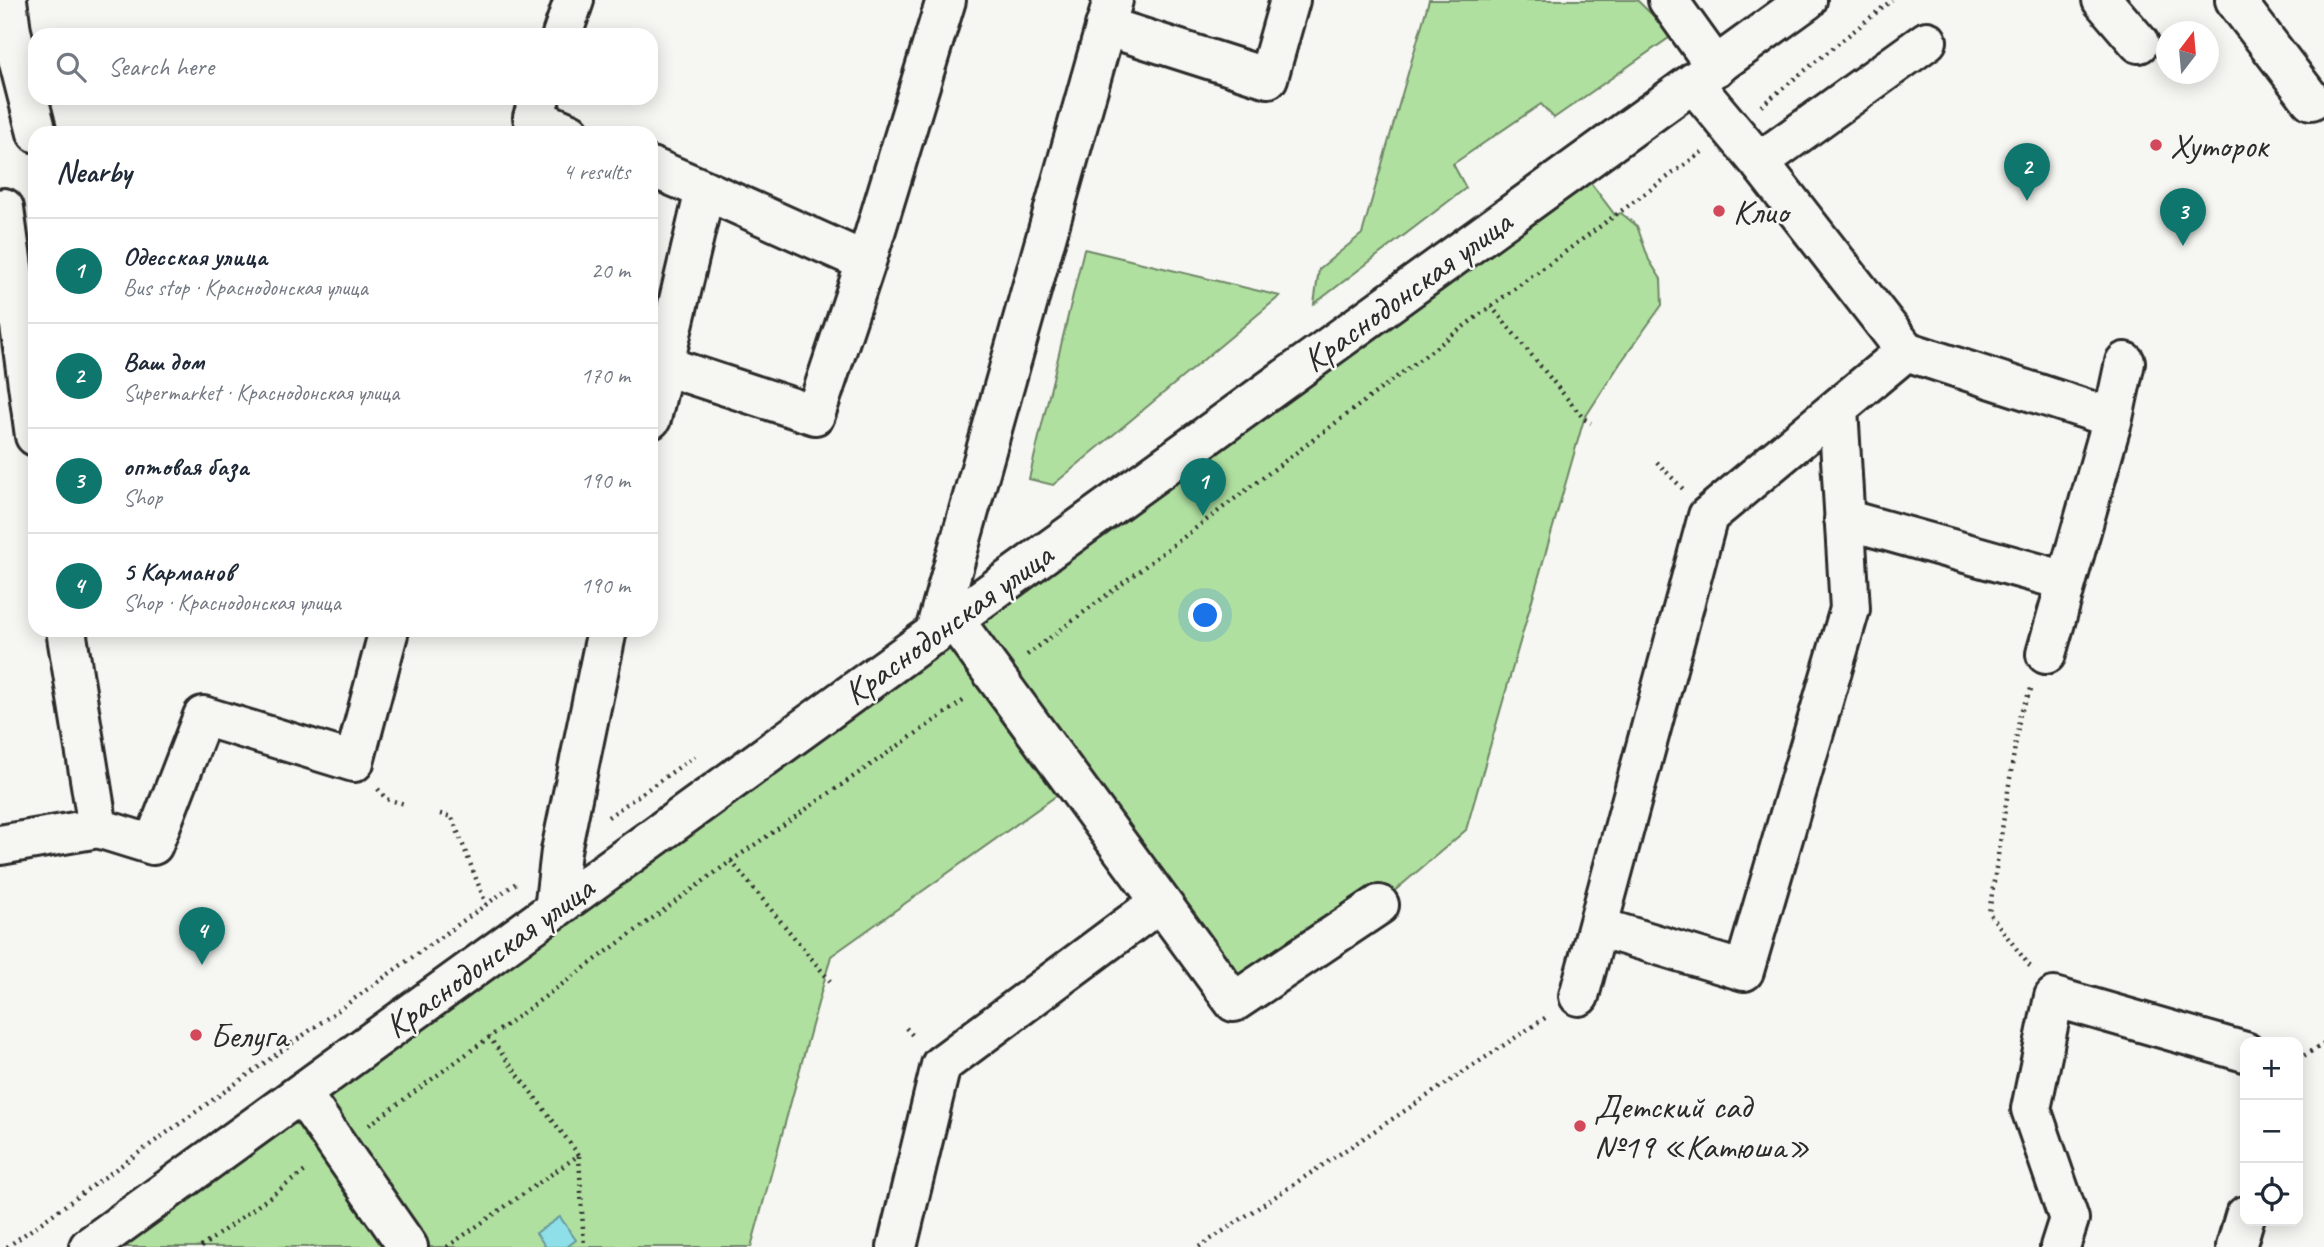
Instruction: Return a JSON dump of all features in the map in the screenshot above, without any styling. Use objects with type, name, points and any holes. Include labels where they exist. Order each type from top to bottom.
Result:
[{"type":"street","points":[[7,0],[11,32],[28,98]]},
{"type":"street","points":[[564,28],[574,0]]},
{"type":"street","points":[[662,365],[815,415],[866,262],[946,0]]},
{"type":"street","points":[[1290,0],[1268,78],[1109,13],[944,627],[997,678],[1234,1002],[1378,905]]},
{"type":"street","points":[[1668,0],[1732,131],[1906,351],[2113,418]]},
{"type":"street","name":"Краснодонская улица","points":[[89,1247],[1807,0]]},
{"type":"street","points":[[2102,0],[2138,43]]},
{"type":"street","points":[[2235,0],[2311,100]]},
{"type":"street","points":[[1759,162],[1927,41]]},
{"type":"street","points":[[30,105],[35,126]]},
{"type":"street","points":[[537,105],[533,117],[554,126]]},
{"type":"street","points":[[658,170],[866,262]]},
{"type":"street","points":[[658,385],[705,190]]},
{"type":"street","points":[[13,209],[28,364]]},
{"type":"street","points":[[1579,996],[1708,516],[1906,351]]},
{"type":"street","points":[[2046,654],[2113,418],[2125,362]]},
{"type":"street","points":[[1598,927],[1744,971],[1850,609],[1838,408]]},
{"type":"street","points":[[1844,519],[2066,581]]},
{"type":"street","points":[[67,637],[98,828]]},
{"type":"street","points":[[0,845],[98,828],[153,845],[203,716],[354,762],[388,637]]},
{"type":"street","points":[[554,910],[561,851],[606,637]]},
{"type":"street","points":[[897,1247],[941,1065],[1160,902]]},
{"type":"street","points":[[2060,1247],[2068,1219],[2031,1109],[2054,997],[2240,1051]]},
{"type":"street","points":[[301,1093],[408,1247]]},
{"type":"street","points":[[2236,1247],[2242,1226]]},
{"type":"path","points":[[201,1247],[731,861],[997,678],[1491,306],[1732,131],[1892,0]]},
{"type":"path","points":[[1491,306],[1584,419],[1591,423]]},
{"type":"path","points":[[2046,654],[2020,715],[1989,913],[2054,997]]},
{"type":"path","points":[[440,814],[452,817],[486,904]]},
{"type":"path","points":[[731,861],[830,981]]},
{"type":"path","points":[[1199,1247],[1579,996]]},
{"type":"path","points":[[489,1037],[579,1155],[584,1247]]},
{"type":"path","points":[[2303,1056],[2324,1044]]},
{"type":"path","points":[[447,1247],[579,1155]]},
{"type":"green space","points":[[1429,0],[1637,0],[1673,35],[1554,118],[1541,104],[1453,164],[1466,188],[1314,304],[1319,269],[1362,234]]},
{"type":"green space","points":[[1578,166],[1615,215],[1621,213],[1637,226],[1649,260],[1661,279],[1662,305],[1584,419],[1466,830],[1378,905],[1234,1002],[1073,784],[831,956],[751,1247],[89,1247]]},
{"type":"green space","points":[[1084,249],[1280,296],[1053,485],[1029,479]]},
{"type":"water","points":[[560,1217],[576,1240],[567,1247],[546,1247],[536,1233]]},
{"type":"place","name":"Хуторок","points":[[2156,145]]},
{"type":"place","name":"Ваш дом","points":[[2027,201]]},
{"type":"place","name":"Клио","points":[[1719,211]]},
{"type":"place","name":"оптовая база","points":[[2183,246]]},
{"type":"place","name":"Одесская улица","points":[[1203,516]]},
{"type":"place","name":"5 Карманов","points":[[202,965]]},
{"type":"place","name":"Белуга","points":[[196,1035]]},
{"type":"place","name":"Детский сад №19 «Катюша»","points":[[1580,1126]]}]
